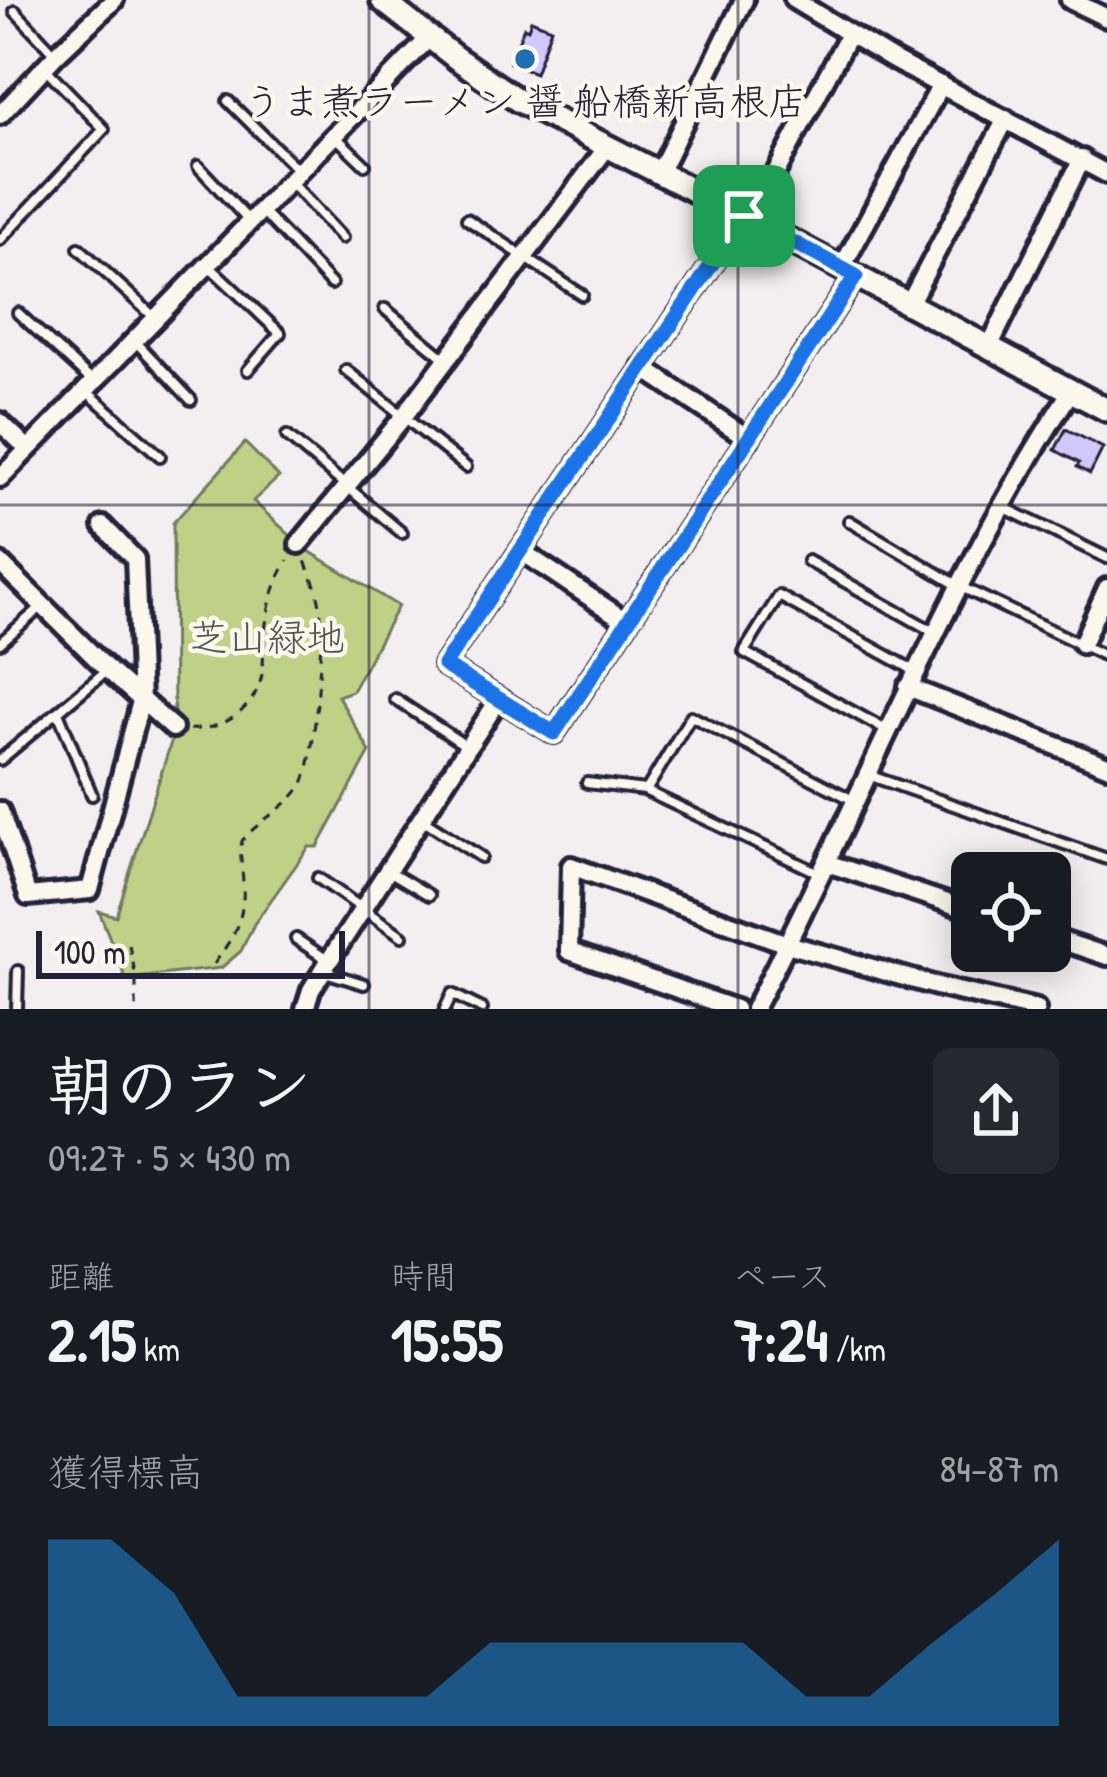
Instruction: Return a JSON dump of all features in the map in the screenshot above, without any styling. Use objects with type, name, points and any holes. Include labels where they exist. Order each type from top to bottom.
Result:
[{"type":"street","points":[[0,115],[114,0]]},
{"type":"street","points":[[382,0],[519,101],[1107,410]]},
{"type":"street","points":[[659,173],[744,0]]},
{"type":"street","points":[[794,0],[1107,174]]},
{"type":"street","points":[[1070,0],[1107,18]]},
{"type":"street","points":[[849,34],[748,218],[642,367],[444,665],[554,733],[749,440],[849,272],[941,85]]},
{"type":"street","points":[[0,478],[429,38]]},
{"type":"street","points":[[909,304],[1006,119]]},
{"type":"street","points":[[299,544],[404,416],[608,146]]},
{"type":"street","points":[[989,347],[1082,159]]},
{"type":"street","points":[[642,367],[749,440]]},
{"type":"street","points":[[754,1009],[934,632],[1001,506],[1071,391]]},
{"type":"street","points":[[0,422],[28,449]]},
{"type":"street","points":[[0,811],[28,896],[90,890],[140,701],[134,559],[103,526]]},
{"type":"street","points":[[521,551],[627,622]]},
{"type":"street","points":[[0,563],[173,728]]},
{"type":"street","points":[[1082,644],[1107,588]]},
{"type":"street","points":[[912,680],[1107,766]]},
{"type":"street","points":[[305,1009],[311,990],[362,908],[499,699]]},
{"type":"street","points":[[735,1009],[569,951],[571,866],[788,944],[1036,1009]]},
{"type":"street","points":[[824,868],[951,905]]},
{"type":"street","points":[[1071,944],[1107,956]]},
{"type":"street","points":[[934,1009],[940,987]]},
{"type":"lane","points":[[85,0],[99,14]]},
{"type":"lane","points":[[0,241],[104,129],[15,11]]},
{"type":"lane","points":[[228,101],[342,238]]},
{"type":"lane","points":[[334,135],[364,166]]},
{"type":"lane","points":[[198,166],[331,284]]},
{"type":"lane","points":[[466,218],[582,295]]},
{"type":"lane","points":[[79,248],[155,318]]},
{"type":"lane","points":[[208,265],[280,333],[248,370]]},
{"type":"lane","points":[[385,309],[446,360]]},
{"type":"lane","points":[[18,313],[160,456]]},
{"type":"lane","points":[[134,340],[191,400]]},
{"type":"lane","points":[[346,370],[466,467]]},
{"type":"lane","points":[[287,436],[402,532]]},
{"type":"lane","points":[[1001,506],[1107,558]]},
{"type":"lane","points":[[848,521],[959,586],[1107,657]]},
{"type":"lane","points":[[808,560],[934,632]]},
{"type":"lane","points":[[888,731],[744,652],[779,596],[912,680]]},
{"type":"lane","points":[[0,643],[41,607]]},
{"type":"lane","points":[[0,760],[107,670]]},
{"type":"lane","points":[[395,699],[466,746]]},
{"type":"lane","points":[[58,712],[92,795]]},
{"type":"lane","points":[[646,790],[691,716],[855,800]]},
{"type":"lane","points":[[868,776],[1107,859]]},
{"type":"lane","points":[[587,783],[646,790],[824,868]]},
{"type":"lane","points":[[421,818],[482,857]]},
{"type":"lane","points":[[387,870],[429,896]]},
{"type":"lane","points":[[318,878],[402,936]]},
{"type":"lane","points":[[296,939],[326,966],[364,983]]},
{"type":"lane","points":[[17,1009],[18,971]]},
{"type":"lane","points":[[445,1009],[452,994],[482,1009]]},
{"type":"path","points":[[173,728],[217,728],[230,722],[253,695],[261,682],[273,596],[299,544]]},
{"type":"path","points":[[214,964],[243,913],[242,841],[300,789],[307,776],[317,695],[320,608],[299,544]]},
{"type":"path","points":[[129,945],[136,1009]]},
{"type":"green space","name":"芝山緑地","points":[[245,443],[279,477],[253,501],[304,548],[398,606],[352,691],[338,696],[370,752],[318,847],[309,847],[254,924],[241,951],[221,968],[126,979],[99,911],[116,916],[174,733],[173,523]]},
{"type":"building","points":[[531,20],[551,28],[535,73],[510,63]]},
{"type":"building","points":[[1066,429],[1103,448],[1090,474],[1055,450]]},
{"type":"place","name":"うま煮ラーメン 醤 船橋新高根店","points":[[525,59]]},
{"type":"route","points":[[744,216],[856,276],[554,733],[444,665],[744,216]]}]
